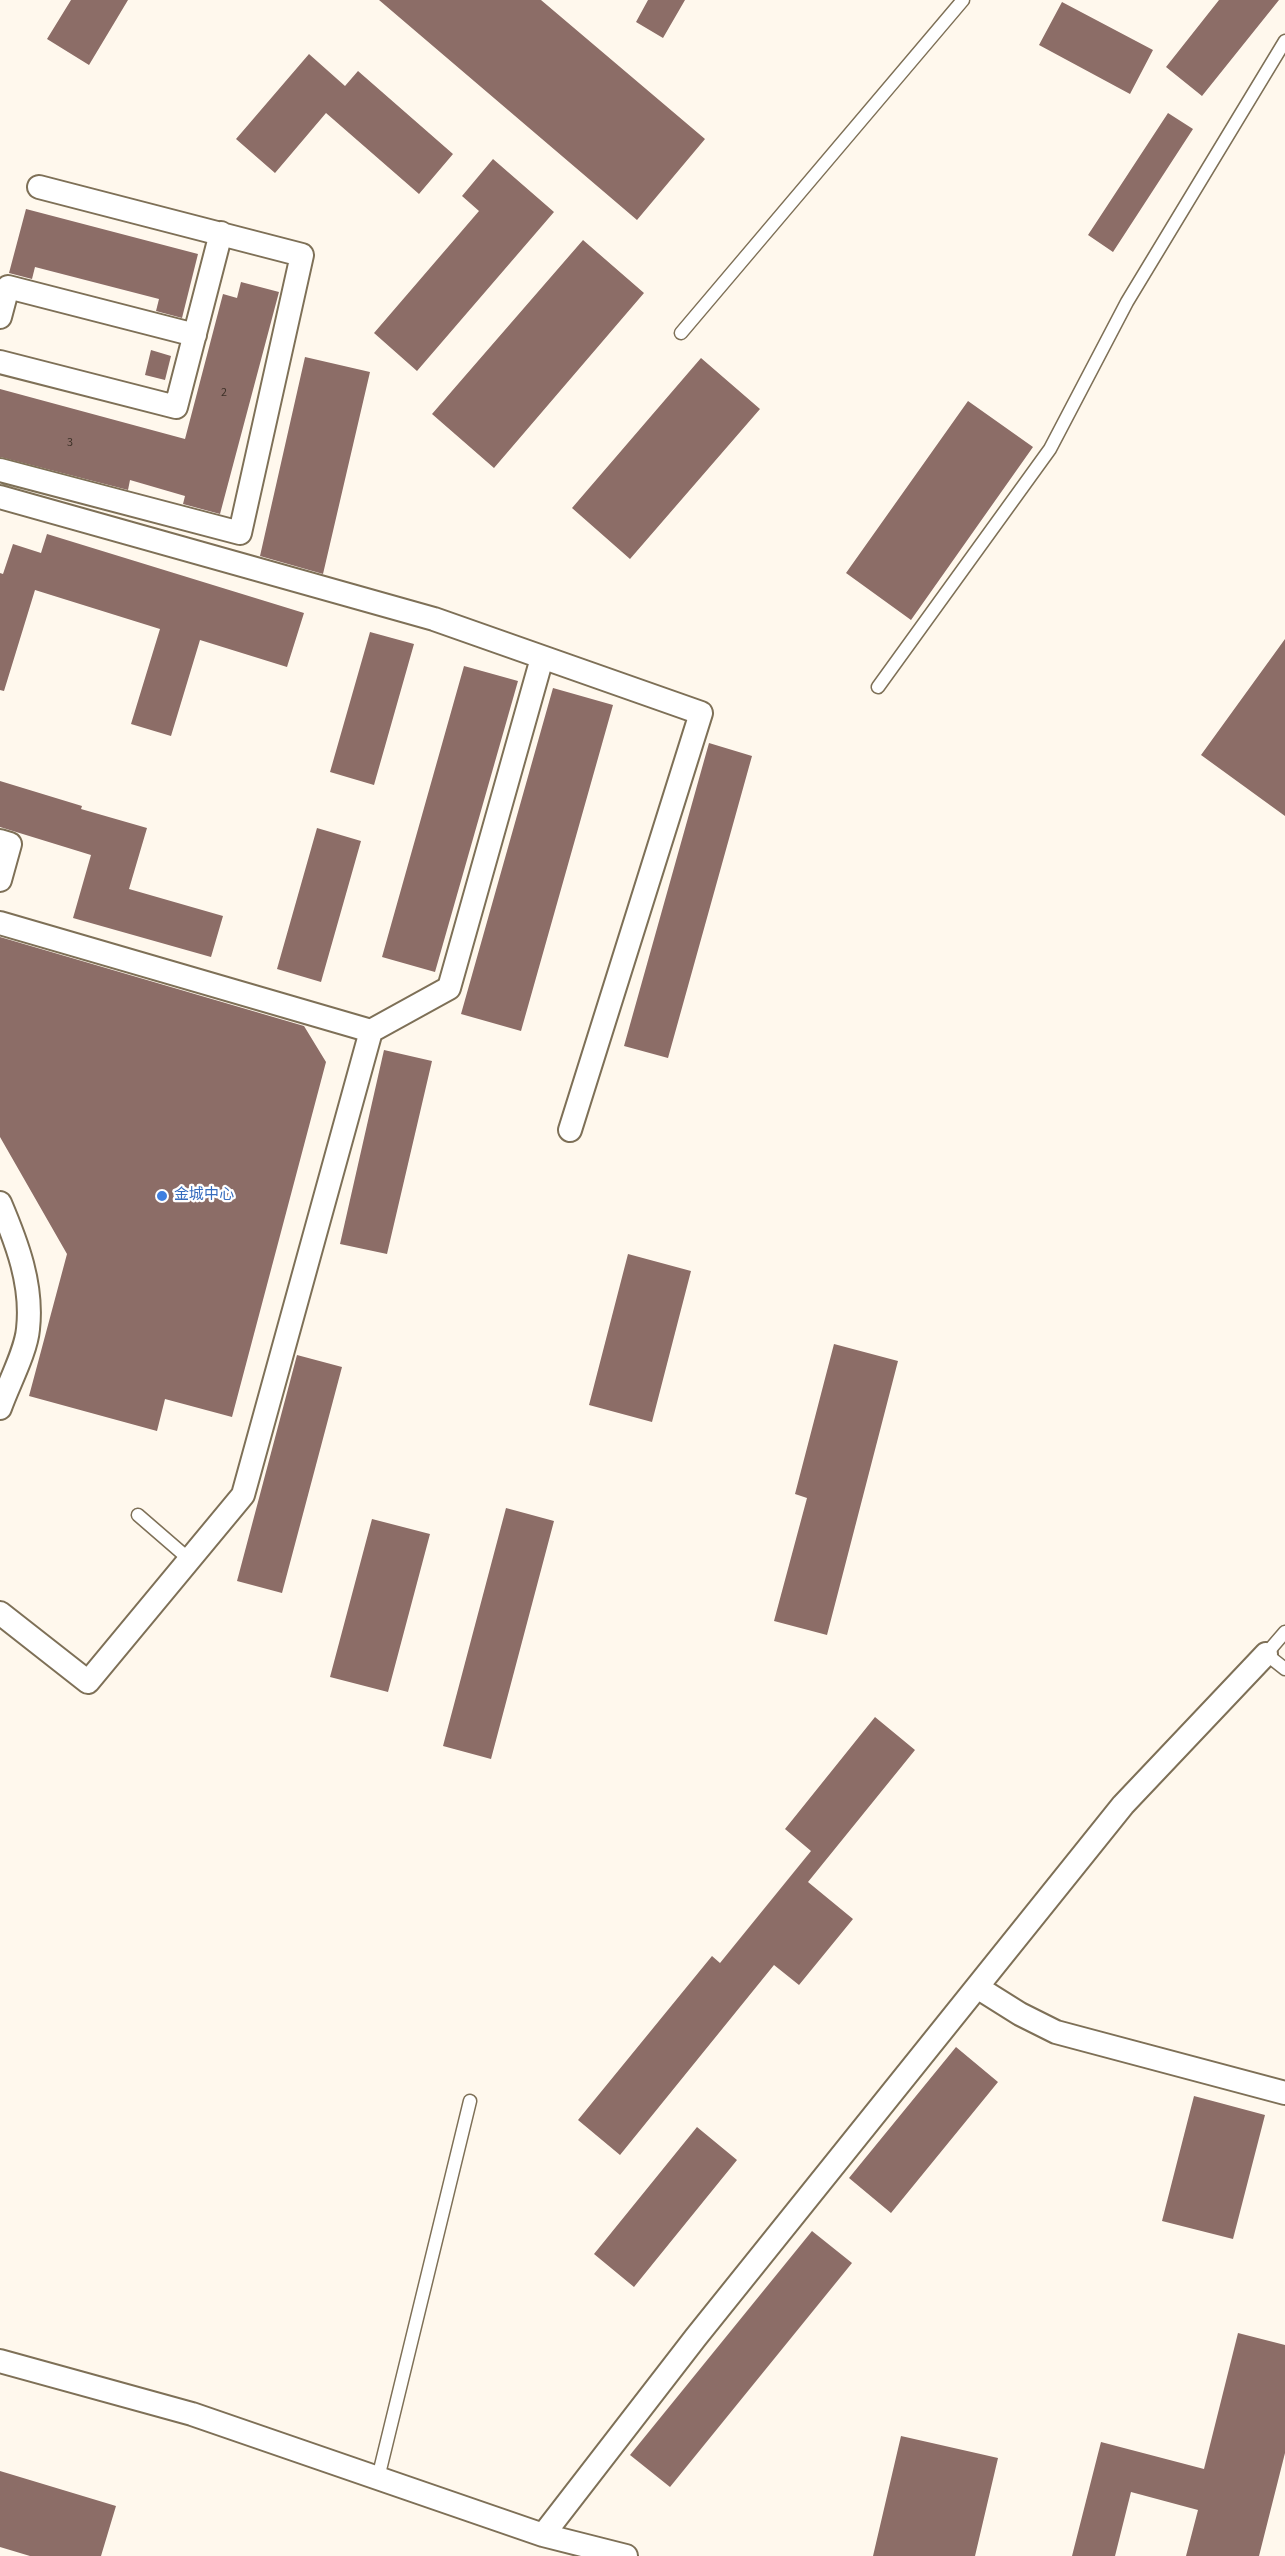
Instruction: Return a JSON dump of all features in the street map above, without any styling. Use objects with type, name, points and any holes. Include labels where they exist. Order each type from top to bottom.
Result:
[{"type":"street","points":[[0,470],[240,533],[302,255],[39,187]]},
{"type":"street","points":[[0,363],[176,408],[221,233]]},
{"type":"street","points":[[0,317],[8,287],[195,335]]},
{"type":"street","points":[[0,497],[434,619],[701,713],[570,1130]]},
{"type":"street","points":[[0,923],[371,1031],[449,988],[542,658]]},
{"type":"street","points":[[0,841],[10,844],[0,880]]},
{"type":"street","points":[[0,1613],[88,1682],[243,1495],[371,1031]]},
{"type":"street","points":[[0,1203],[14,1235],[29,1290],[28,1331],[0,1408]]},
{"type":"street","points":[[543,2535],[696,2337],[1123,1805],[1266,1654]]},
{"type":"street","points":[[977,1987],[1020,2014],[1056,2032],[1285,2093]]},
{"type":"street","points":[[0,2361],[192,2414],[543,2535],[626,2556]]},
{"type":"lane","points":[[681,333],[963,0]]},
{"type":"lane","points":[[878,687],[1050,449],[1127,302],[1285,42]]},
{"type":"lane","points":[[138,1515],[190,1560]]},
{"type":"lane","points":[[1285,1632],[1266,1654],[1285,1669]]},
{"type":"lane","points":[[378,2478],[470,2101]]},
{"type":"building","points":[[71,0],[128,0],[89,65],[47,39]]},
{"type":"building","points":[[379,0],[541,0],[705,139],[637,220]]},
{"type":"building","points":[[648,0],[685,0],[663,38],[636,22]]},
{"type":"building","points":[[1219,0],[1279,0],[1202,96],[1166,67]]},
{"type":"building","points":[[1062,2],[1153,50],[1130,94],[1039,45]]},
{"type":"building","points":[[309,54],[345,86],[358,71],[453,154],[419,194],[326,113],[275,173],[236,139]]},
{"type":"building","points":[[1168,113],[1193,129],[1113,252],[1088,235]]},
{"type":"building","points":[[493,159],[554,212],[417,371],[374,333],[479,211],[462,196]]},
{"type":"building","points":[[26,209],[198,254],[182,318],[156,311],[159,299],[35,267],[32,279],[9,273]]},
{"type":"building","points":[[583,240],[644,293],[494,468],[432,414]]},
{"type":"building","points":[[241,282],[279,292],[220,514],[183,504],[185,496],[130,480],[128,490],[0,457],[0,389],[185,439],[223,294],[237,298]]},
{"type":"building","points":[[151,350],[171,356],[165,380],[145,375]]},
{"type":"building","points":[[305,357],[370,372],[323,574],[260,556]]},
{"type":"building","points":[[701,358],[760,409],[630,559],[572,508]]},
{"type":"building","points":[[968,401],[1033,447],[911,620],[846,573]]},
{"type":"building","points":[[47,534],[304,613],[287,667],[200,640],[171,736],[131,724],[160,629],[35,590],[4,691],[0,690],[0,573],[3,574],[13,544],[41,553]]},
{"type":"building","points":[[370,632],[414,644],[374,785],[330,772]]},
{"type":"building","points":[[1285,639],[1285,816],[1201,755]]},
{"type":"building","points":[[464,666],[518,681],[435,972],[382,957]]},
{"type":"building","points":[[553,688],[613,705],[521,1031],[461,1014]]},
{"type":"building","points":[[709,743],[752,756],[668,1058],[624,1046]]},
{"type":"building","points":[[0,781],[82,806],[81,809],[147,828],[129,889],[223,916],[211,957],[73,918],[91,855],[0,827]]},
{"type":"building","points":[[317,828],[361,841],[321,982],[277,969]]},
{"type":"building","name":"金城中心","points":[[0,937],[304,1026],[326,1062],[232,1417],[165,1399],[157,1431],[29,1396],[67,1254],[0,1137]]},
{"type":"building","points":[[384,1050],[432,1061],[387,1254],[340,1244]]},
{"type":"building","points":[[628,1254],[691,1271],[652,1422],[589,1405]]},
{"type":"building","points":[[834,1344],[898,1361],[827,1635],[774,1621],[807,1498],[795,1494]]},
{"type":"building","points":[[297,1355],[342,1367],[282,1593],[237,1581]]},
{"type":"building","points":[[506,1508],[554,1521],[491,1759],[443,1746]]},
{"type":"building","points":[[372,1519],[430,1534],[388,1692],[330,1677]]},
{"type":"building","points":[[875,1717],[915,1750],[808,1882],[853,1919],[799,1985],[774,1965],[620,2155],[578,2120],[712,1956],[720,1963],[811,1851],[785,1829]]},
{"type":"building","points":[[956,2047],[998,2082],[891,2213],[849,2178]]},
{"type":"building","points":[[1194,2096],[1265,2115],[1233,2239],[1162,2221]]},
{"type":"building","points":[[697,2127],[737,2160],[634,2287],[594,2254]]},
{"type":"building","points":[[812,2231],[852,2263],[670,2487],[630,2455]]},
{"type":"building","points":[[1238,2333],[1285,2345],[1285,2453],[1259,2556],[1186,2556],[1198,2510],[1131,2492],[1115,2556],[1072,2556],[1101,2442],[1204,2469]]},
{"type":"building","points":[[901,2436],[998,2458],[975,2556],[873,2556]]},
{"type":"building","points":[[0,2471],[116,2506],[101,2556],[30,2556],[0,2547]]},
{"type":"place","name":"金城中心","points":[[162,1196]]}]
